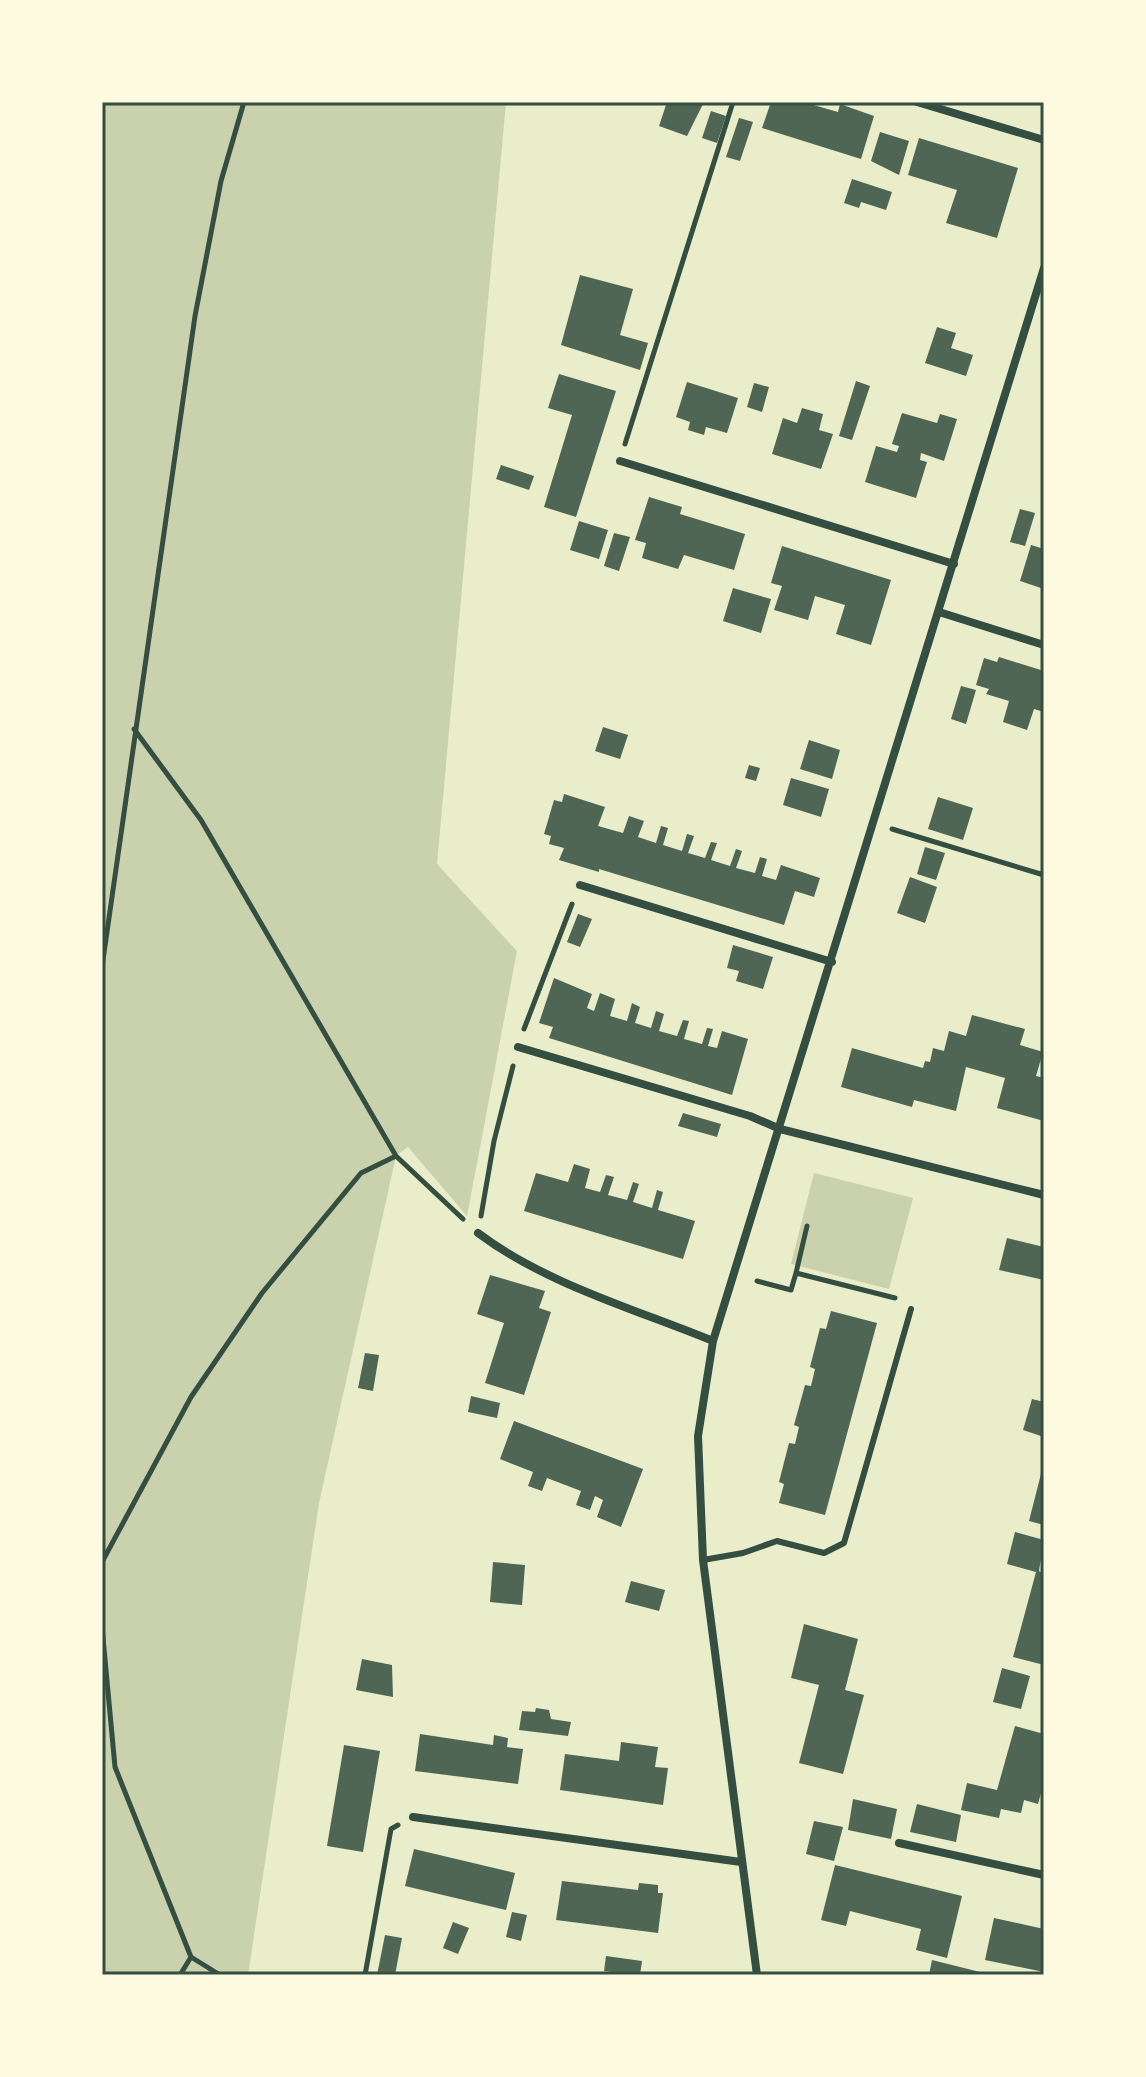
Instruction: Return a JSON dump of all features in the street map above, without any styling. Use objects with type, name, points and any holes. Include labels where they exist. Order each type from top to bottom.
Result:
[{"type":"street","points":[[917,102],[1044,140]]},
{"type":"street","points":[[757,1975],[703,1560],[698,1436],[713,1341],[1044,268]]},
{"type":"street","points":[[620,461],[954,564]]},
{"type":"street","points":[[939,612],[1044,645]]},
{"type":"street","points":[[580,885],[832,962]]},
{"type":"street","points":[[518,1047],[750,1116],[780,1129],[1044,1195]]},
{"type":"street","points":[[478,1233],[503,1252],[542,1271],[713,1341]]},
{"type":"street","points":[[413,1817],[741,1862]]},
{"type":"street","points":[[899,1843],[1044,1875]]},
{"type":"lane","points":[[703,1560],[743,1553],[777,1541],[824,1553],[844,1543],[911,1309]]},
{"type":"path","points":[[102,967],[195,316],[221,181],[244,102]]},
{"type":"path","points":[[620,461],[733,102]]},
{"type":"path","points":[[134,729],[201,820],[396,1156],[478,1233]]},
{"type":"path","points":[[874,824],[1044,875]]},
{"type":"path","points":[[102,1562],[191,1397],[262,1293],[361,1173],[396,1156]]},
{"type":"path","points":[[757,1281],[791,1290],[807,1226]]},
{"type":"path","points":[[796,1273],[890,1297]]},
{"type":"path","points":[[102,1627],[115,1767],[191,1957],[220,1975]]},
{"type":"path","points":[[365,1975],[391,1829],[413,1817]]},
{"type":"path","points":[[180,1975],[191,1957]]},
{"type":"green space","points":[[102,102],[506,102],[437,864],[517,951],[467,1216],[408,1147],[396,1156],[319,1503],[248,1975],[102,1975]]},
{"type":"green space","points":[[814,1173],[913,1198],[889,1289],[791,1264]]},
{"type":"building","points":[[659,102],[704,102],[687,136],[659,126],[666,105]]},
{"type":"building","points":[[771,102],[803,102],[838,112],[840,104],[874,116],[861,159],[762,128]]},
{"type":"building","points":[[711,111],[726,116],[717,143],[702,138]]},
{"type":"building","points":[[739,118],[753,122],[740,161],[726,157]]},
{"type":"building","points":[[880,132],[909,141],[899,175],[871,161]]},
{"type":"building","points":[[919,138],[1018,168],[997,238],[946,223],[957,190],[908,175]]},
{"type":"building","points":[[852,179],[892,192],[886,210],[861,202],[859,208],[844,203]]},
{"type":"building","points":[[580,275],[633,289],[620,335],[648,343],[640,370],[561,345]]},
{"type":"building","points":[[937,327],[956,333],[951,348],[973,355],[966,376],[925,363]]},
{"type":"building","points":[[559,374],[616,391],[576,517],[544,507],[572,415],[548,408]]},
{"type":"building","points":[[856,381],[870,386],[852,440],[839,436]]},
{"type":"building","points":[[687,382],[738,398],[727,433],[706,427],[704,435],[688,430],[690,422],[676,417]]},
{"type":"building","points":[[754,383],[769,387],[762,412],[747,407]]},
{"type":"building","points":[[802,408],[823,414],[819,430],[833,434],[821,469],[772,454],[783,418],[797,423]]},
{"type":"building","points":[[902,413],[937,423],[940,414],[957,419],[944,461],[921,453],[920,460],[927,462],[916,498],[865,482],[876,446],[897,452],[899,446],[892,444]]},
{"type":"building","points":[[501,465],[534,476],[529,490],[496,479]]},
{"type":"building","points":[[649,497],[682,507],[680,514],[745,534],[734,570],[684,555],[678,569],[642,558],[646,543],[635,540]]},
{"type":"building","points":[[1020,509],[1035,513],[1025,546],[1010,542]]},
{"type":"building","points":[[579,521],[608,530],[599,559],[570,550]]},
{"type":"building","points":[[614,533],[630,537],[619,571],[604,566]]},
{"type":"building","points":[[1031,545],[1044,549],[1044,589],[1020,581]]},
{"type":"building","points":[[782,546],[891,580],[871,645],[836,634],[845,605],[815,596],[808,620],[774,610],[782,586],[771,583]]},
{"type":"building","points":[[733,588],[771,599],[761,633],[723,621]]},
{"type":"building","points":[[999,657],[1044,671],[1044,712],[1034,709],[1027,730],[1003,722],[1009,701],[986,694],[989,689],[976,685],[984,658],[997,662]]},
{"type":"building","points":[[961,686],[976,690],[966,724],[951,719]]},
{"type":"building","points":[[603,727],[628,735],[620,759],[595,751]]},
{"type":"building","points":[[809,740],[840,750],[832,779],[800,769]]},
{"type":"building","points":[[749,765],[760,768],[756,781],[745,778]]},
{"type":"building","points":[[791,778],[829,789],[821,817],[783,805]]},
{"type":"building","points":[[564,794],[605,807],[598,826],[623,833],[629,816],[644,821],[638,837],[656,843],[661,826],[668,828],[663,845],[682,851],[687,834],[694,836],[688,853],[705,858],[711,842],[717,843],[711,860],[730,866],[736,849],[742,851],[736,868],[755,873],[760,857],[767,859],[762,876],[776,880],[781,865],[820,878],[814,897],[795,891],[784,925],[599,869],[599,872],[559,860],[564,848],[549,844],[551,836],[544,834],[554,800],[562,802]]},
{"type":"building","points":[[938,797],[973,808],[963,840],[928,829]]},
{"type":"building","points":[[925,847],[945,853],[936,880],[917,874]]},
{"type":"building","points":[[910,877],[937,887],[925,923],[897,913]]},
{"type":"building","points":[[578,914],[592,919],[580,947],[567,942]]},
{"type":"building","points":[[733,945],[773,957],[763,989],[736,981],[739,971],[727,968]]},
{"type":"building","points":[[554,978],[592,994],[587,1008],[594,1011],[600,993],[615,999],[610,1016],[627,1021],[632,1003],[640,1007],[635,1023],[651,1028],[656,1011],[664,1014],[659,1031],[677,1036],[683,1020],[689,1021],[684,1039],[702,1044],[707,1028],[713,1029],[708,1046],[717,1048],[722,1031],[748,1039],[732,1095],[549,1038],[553,1027],[539,1023]]},
{"type":"building","points":[[972,1015],[1025,1029],[1020,1045],[1043,1052],[1036,1076],[1044,1078],[1044,1121],[997,1108],[1005,1078],[966,1067],[956,1111],[914,1100],[912,1107],[841,1087],[852,1048],[923,1068],[925,1061],[930,1062],[933,1048],[944,1051],[949,1031],[966,1036]]},
{"type":"building","points":[[683,1113],[721,1124],[717,1137],[678,1126]]},
{"type":"building","points":[[574,1164],[590,1169],[585,1188],[600,1192],[606,1175],[614,1177],[608,1195],[627,1200],[633,1182],[639,1184],[633,1202],[652,1208],[657,1190],[663,1192],[658,1210],[695,1221],[683,1259],[524,1211],[536,1173],[568,1182]]},
{"type":"building","points":[[1007,1238],[1044,1247],[1044,1280],[999,1270]]},
{"type":"building","points":[[490,1275],[545,1291],[539,1308],[551,1312],[524,1395],[485,1383],[504,1323],[477,1314]]},
{"type":"building","points":[[831,1311],[877,1323],[825,1515],[779,1503],[784,1484],[779,1482],[789,1443],[795,1444],[799,1427],[794,1425],[805,1385],[811,1386],[815,1369],[810,1367],[820,1328],[826,1329]]},
{"type":"building","points":[[365,1353],[379,1355],[373,1391],[358,1388]]},
{"type":"building","points":[[471,1396],[500,1403],[497,1418],[468,1412]]},
{"type":"building","points":[[1032,1399],[1044,1402],[1044,1437],[1023,1430]]},
{"type":"building","points":[[514,1421],[643,1469],[621,1527],[597,1517],[603,1500],[595,1496],[590,1510],[576,1505],[581,1491],[547,1478],[542,1491],[528,1486],[533,1472],[500,1459]]},
{"type":"building","points":[[1044,1466],[1044,1525],[1029,1521]]},
{"type":"building","points":[[1015,1532],[1044,1540],[1039,1571],[1044,1574],[1044,1665],[1013,1657],[1036,1572],[1007,1564]]},
{"type":"building","points":[[493,1562],[525,1565],[522,1605],[490,1602]]},
{"type":"building","points":[[631,1581],[665,1590],[659,1611],[625,1602]]},
{"type":"building","points":[[804,1624],[858,1639],[845,1690],[864,1695],[843,1774],[799,1763],[819,1685],[791,1678]]},
{"type":"building","points":[[362,1659],[392,1665],[393,1697],[356,1690]]},
{"type":"building","points":[[1002,1668],[1030,1676],[1021,1709],[993,1702]]},
{"type":"building","points":[[536,1708],[549,1710],[551,1719],[571,1722],[568,1736],[519,1730],[522,1711],[535,1712]]},
{"type":"building","points":[[1015,1726],[1044,1734],[1044,1782],[1038,1804],[1024,1800],[1021,1813],[1001,1809],[999,1818],[961,1810],[967,1783],[997,1790]]},
{"type":"building","points":[[420,1734],[493,1745],[494,1735],[508,1738],[507,1747],[523,1749],[518,1784],[415,1771]]},
{"type":"building","points":[[621,1742],[658,1747],[655,1767],[668,1768],[663,1805],[560,1790],[565,1754],[619,1761]]},
{"type":"building","points":[[344,1745],[380,1751],[363,1852],[327,1846]]},
{"type":"building","points":[[853,1799],[897,1809],[891,1839],[848,1830]]},
{"type":"building","points":[[917,1804],[961,1815],[956,1842],[910,1832]]},
{"type":"building","points":[[814,1821],[843,1827],[834,1861],[806,1854]]},
{"type":"building","points":[[414,1849],[515,1873],[506,1910],[405,1886]]},
{"type":"building","points":[[835,1865],[962,1896],[947,1958],[916,1950],[921,1929],[850,1911],[846,1926],[821,1920]]},
{"type":"building","points":[[562,1881],[638,1890],[639,1883],[658,1885],[658,1893],[663,1893],[658,1933],[556,1920]]},
{"type":"building","points":[[512,1912],[527,1915],[521,1941],[506,1937]]},
{"type":"building","points":[[994,1918],[1044,1929],[1044,1972],[985,1960]]},
{"type":"building","points":[[453,1922],[469,1928],[458,1954],[443,1948]]},
{"type":"building","points":[[385,1935],[402,1938],[395,1975],[377,1975]]},
{"type":"building","points":[[606,1956],[642,1961],[640,1975],[604,1971]]},
{"type":"building","points":[[932,1960],[988,1974],[988,1975],[929,1975]]}]
